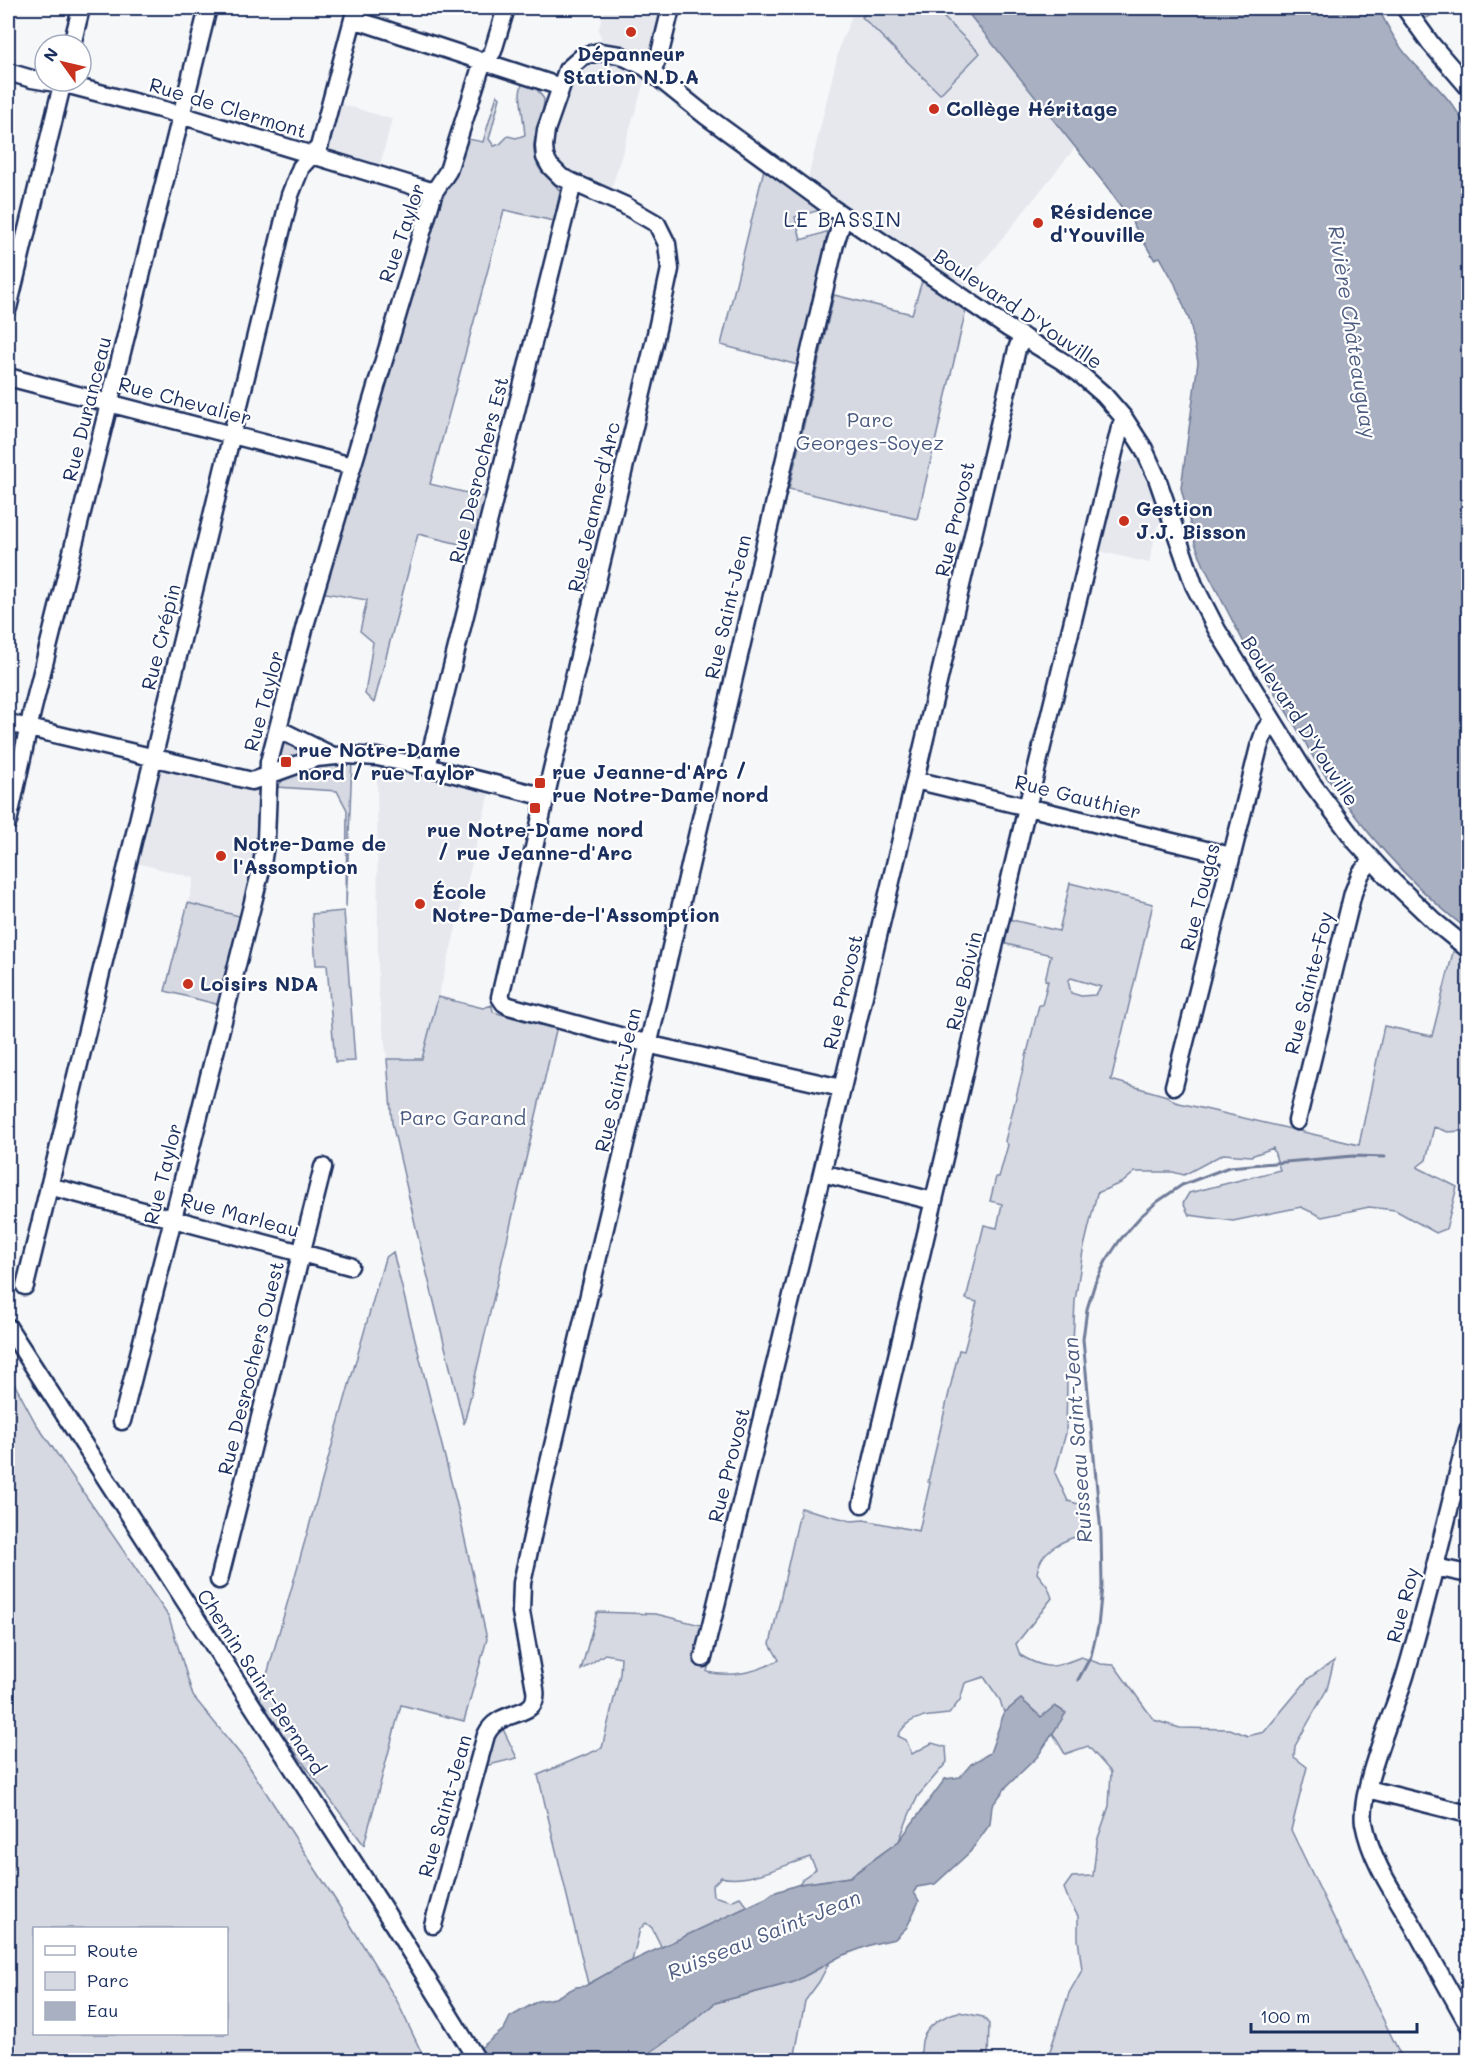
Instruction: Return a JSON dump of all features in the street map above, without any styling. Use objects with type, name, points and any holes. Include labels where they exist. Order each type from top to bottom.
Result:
[{"type":"street","points":[[75,33],[81,8]]},
{"type":"street","name":"Rue Duranceau","points":[[8,822],[38,690],[208,8]]},
{"type":"street","name":"Rue Taylor","points":[[122,1421],[261,870],[266,839],[270,762],[306,622],[434,192],[448,171],[480,70],[493,51],[506,8]]},
{"type":"street","points":[[652,72],[661,49],[671,8]]},
{"type":"street","points":[[1405,8],[1431,44],[1468,87]]},
{"type":"street","points":[[355,13],[523,76],[561,87]]},
{"type":"street","name":"Rue Crépin","points":[[25,1286],[290,195],[301,167],[319,147],[355,13]]},
{"type":"street","name":"Boulevard D'Youville","points":[[561,87],[571,65],[590,54],[620,55],[642,65],[706,116],[846,218],[1080,374],[1104,395],[1124,418],[1144,449],[1157,478],[1194,585],[1226,646],[1321,797],[1372,860],[1422,910],[1468,949]]},
{"type":"street","name":"Rue de Clermont","points":[[8,72],[33,77]]},
{"type":"street","name":"Rue Jeanne-d'Arc","points":[[561,87],[546,130],[544,152],[547,161],[556,172],[573,183],[624,205],[657,224],[667,244],[670,269],[500,997],[502,1001],[515,1008],[648,1044]]},
{"type":"street","name":"Rue de Clermont","points":[[93,91],[164,110],[434,192]]},
{"type":"street","points":[[8,308],[60,93]]},
{"type":"street","name":"Rue Desrochers Est","points":[[427,767],[573,183]]},
{"type":"street","name":"Rue Saint-Jean","points":[[433,1925],[490,1725],[531,1708],[535,1700],[521,1612],[522,1583],[543,1485],[834,250],[841,225],[846,218]]},
{"type":"street","name":"Rue Provost","points":[[703,1658],[822,1173],[1017,349],[1022,336]]},
{"type":"street","name":"Rue Chevalier","points":[[8,377],[352,466]]},
{"type":"street","name":"Rue Boivin","points":[[862,1504],[1028,807],[1124,418]]},
{"type":"street","points":[[1110,469],[1122,453],[1144,449]]},
{"type":"street","name":"Rue Tougas","points":[[1174,1086],[1258,747],[1265,730],[1272,721]]},
{"type":"street","points":[[8,723],[252,781],[306,761],[330,755],[377,757],[546,797]]},
{"type":"street","points":[[278,729],[330,755]]},
{"type":"street","name":"Rue Gauthier","points":[[915,780],[1231,856]]},
{"type":"street","name":"Rue Sainte-Foy","points":[[1297,1121],[1353,893],[1361,873],[1372,860]]},
{"type":"street","points":[[648,1044],[841,1088]]},
{"type":"street","name":"Rue Desrochers Ouest","points":[[219,1580],[323,1167]]},
{"type":"street","points":[[822,1173],[933,1201]]},
{"type":"street","name":"Rue Marleau","points":[[49,1186],[350,1266]]},
{"type":"street","name":"Chemin Saint-Bernard","points":[[8,1327],[385,1911],[475,2057]]},
{"type":"street","name":"Rue Roy","points":[[1468,1430],[1435,1567],[1405,1677],[1364,1806],[1364,1821],[1373,1853],[1386,1880],[1464,2004],[1468,2024]]},
{"type":"street","points":[[1435,1567],[1468,1574]]},
{"type":"street","points":[[1368,1789],[1468,1814]]},
{"type":"shaded area","points":[[605,8],[665,8],[650,50],[642,53],[636,50],[634,53],[623,48],[600,45],[601,36],[598,31]]},
{"type":"shaded area","name":"Collège Héritage","points":[[855,8],[964,8],[1075,148],[962,288],[808,178],[840,45]]},
{"type":"shaded area","points":[[595,63],[623,67],[645,79],[611,190],[571,171],[559,161],[553,142],[574,78],[583,68]]},
{"type":"shaded area","points":[[341,104],[392,119],[379,169],[328,151]]},
{"type":"shaded area","points":[[1135,459],[1145,470],[1163,523],[1158,525],[1149,563],[1095,550],[1117,470],[1120,470],[1124,463]]},
{"type":"shaded area","points":[[8,734],[19,737],[8,800]]},
{"type":"shaded area","name":"École Notre-Dame-de-l'Assomption","points":[[377,763],[490,789],[422,1059],[387,1059],[378,990]]},
{"type":"shaded area","points":[[159,769],[262,790],[258,849],[243,917],[188,903],[194,878],[133,862]]},
{"type":"green space","points":[[871,8],[934,8],[980,53],[940,94],[862,17]]},
{"type":"green space","points":[[1411,8],[1453,8],[1443,9],[1421,21]]},
{"type":"green space","points":[[522,83],[536,88],[544,99],[534,148],[540,170],[560,192],[554,221],[504,210],[430,484],[488,498],[476,548],[418,534],[374,703],[365,694],[373,642],[360,631],[367,600],[320,592],[440,196],[463,138],[483,142],[497,95],[500,98],[489,139],[494,146],[500,144],[508,136],[516,138],[525,135],[520,93]]},
{"type":"green space","name":"Parc Georges-Soyez","points":[[764,169],[820,210],[795,217],[801,240],[829,231],[798,365],[721,345]]},
{"type":"green space","name":"Parc Georges-Soyez","points":[[922,281],[966,310],[917,519],[789,489],[834,295],[912,314]]},
{"type":"green space","points":[[288,741],[306,751],[286,761],[281,760],[279,756],[281,745]]},
{"type":"green space","points":[[352,762],[346,907],[347,810],[337,791],[277,787],[285,778],[303,771],[308,777],[315,775],[313,767],[322,764]]},
{"type":"green space","points":[[1070,883],[1153,904],[1111,1080],[1167,1096],[1175,1102],[1359,1145],[1384,1026],[1432,1036],[1454,948],[1468,960],[1468,1134],[1461,1131],[1448,1132],[1434,1127],[1426,1160],[1417,1167],[1457,1187],[1446,1229],[1436,1233],[1395,1210],[1369,1207],[1322,1217],[1301,1207],[1233,1221],[1189,1215],[1183,1203],[1189,1193],[1280,1170],[1273,1148],[1251,1156],[1223,1154],[1184,1175],[1173,1172],[1135,1172],[1123,1182],[1097,1193],[1083,1251],[1075,1301],[1073,1343],[1067,1380],[1066,1433],[1055,1473],[1068,1501],[1086,1506],[1086,1519],[1080,1535],[1058,1544],[1042,1558],[1037,1573],[1048,1587],[1052,1598],[1016,1644],[1020,1655],[1044,1666],[1063,1664],[1081,1657],[1101,1664],[1114,1665],[1154,1720],[1180,1728],[1230,1729],[1248,1736],[1264,1732],[1309,1678],[1334,1661],[1327,1689],[1295,1746],[1294,1757],[1307,1767],[1291,1830],[1403,2060],[1047,2060],[1069,1993],[1082,1970],[1078,1916],[1064,1888],[1072,1877],[1093,1876],[1097,1841],[1109,1806],[1111,1772],[1088,1746],[1065,1754],[1052,1732],[1065,1713],[1058,1708],[1041,1717],[1021,1699],[1004,1713],[1000,1700],[984,1677],[965,1683],[960,1700],[949,1714],[926,1716],[913,1720],[902,1729],[898,1736],[906,1740],[912,1754],[932,1743],[946,1747],[947,1762],[918,1796],[899,1841],[849,1877],[800,1884],[802,1879],[816,1869],[810,1857],[754,1876],[721,1877],[712,1886],[713,1896],[731,1901],[740,1897],[748,1907],[662,1948],[652,1928],[646,1923],[640,1929],[632,1961],[588,1984],[538,1775],[602,1748],[620,1674],[621,1657],[605,1654],[581,1670],[597,1612],[656,1614],[705,1626],[709,1663],[707,1672],[735,1674],[753,1671],[779,1660],[770,1644],[801,1508],[851,1521],[864,1520],[919,1531],[959,1350],[964,1351],[977,1302],[966,1299],[984,1225],[997,1228],[1002,1204],[990,1201],[1008,1145],[1005,1141],[1039,1005],[1042,1005],[1048,981],[1045,980],[1051,955],[1002,943],[1008,919],[1059,931]],"holes":[[[1071,978],[1101,987],[1095,995],[1081,996],[1071,993],[1068,981]]]},
{"type":"green space","points":[[188,903],[243,917],[220,1005],[165,991]]},
{"type":"green space","points":[[344,911],[355,1061],[335,1062],[327,965],[316,965],[312,914]]},
{"type":"green space","name":"Parc Garand","points":[[438,997],[483,1008],[492,1005],[493,1012],[550,1028],[557,1026],[464,1424],[392,1123],[387,1059],[422,1059]]},
{"type":"green space","points":[[393,1252],[459,1513],[487,1639],[464,1721],[401,1705],[364,1845],[259,1703],[385,1258]]},
{"type":"green space","points":[[8,1372],[35,1422],[169,1617],[193,1696],[245,1760],[336,1901],[397,2001],[425,2060],[8,2060]]},
{"type":"green space","points":[[501,1725],[517,1758],[481,1767],[486,1751]]},
{"type":"green space","points":[[829,1963],[805,2001],[794,2060],[624,2060],[643,2057],[680,2032],[715,2003],[794,1982]]},
{"type":"green space","points":[[959,2012],[983,2017],[989,2024],[988,2060],[921,2060],[924,2035],[942,2018]]},
{"type":"water","name":"Rivière Châteauguay","points":[[964,8],[1378,8],[1401,48],[1450,102],[1463,121],[1468,132],[1468,930],[1416,885],[1356,816],[1317,763],[1244,643],[1204,566],[1195,543],[1181,488],[1198,362],[1190,322],[1175,284],[1160,257],[1154,259],[1132,222],[1107,187]]},
{"type":"water","points":[[1021,1699],[1041,1717],[1055,1706],[1066,1713],[1038,1756],[1007,1786],[992,1806],[990,1824],[970,1852],[935,1884],[917,1887],[914,1892],[919,1901],[907,1927],[895,1939],[873,1944],[841,1956],[794,1982],[715,2003],[680,2032],[643,2057],[624,2060],[456,2060],[462,2055],[464,2058],[483,2046],[504,2029],[510,2017],[538,2001],[555,1998],[576,1987],[585,1986],[617,1968],[773,1893],[800,1884],[850,1877],[899,1841],[945,1779],[960,1777],[971,1764],[990,1753],[1004,1713]]},
{"type":"waterway","name":"Ruisseau Saint-Jean","points":[[1078,1680],[1091,1656],[1098,1627],[1102,1586],[1101,1533],[1083,1339],[1087,1309],[1095,1283],[1106,1261],[1120,1240],[1157,1202],[1182,1185],[1229,1167],[1353,1156],[1385,1157]]},
{"type":"place","name":"Dépanneur Station N.D.A","points":[[631,32]]},
{"type":"place","name":"Collège Héritage","points":[[934,109]]},
{"type":"place","name":"Résidence d'Youville","points":[[1038,223]]},
{"type":"place","name":"Gestion J.J. Bisson","points":[[1124,521]]},
{"type":"place","name":"rue Notre-Dame nord / rue Taylor","points":[[286,762]]},
{"type":"place","name":"rue Jeanne-d'Arc / rue Notre-Dame nord","points":[[540,783]]},
{"type":"place","name":"rue Notre-Dame nord / rue Jeanne-d'Arc","points":[[535,808]]},
{"type":"place","name":"Notre-Dame de l'Assomption","points":[[221,856]]},
{"type":"place","name":"École Notre-Dame-de-l'Assomption","points":[[420,904]]},
{"type":"place","name":"Loisirs NDA","points":[[188,984]]},
{"type":"district","name":"LE BASSIN","points":[[843,220]]}]
